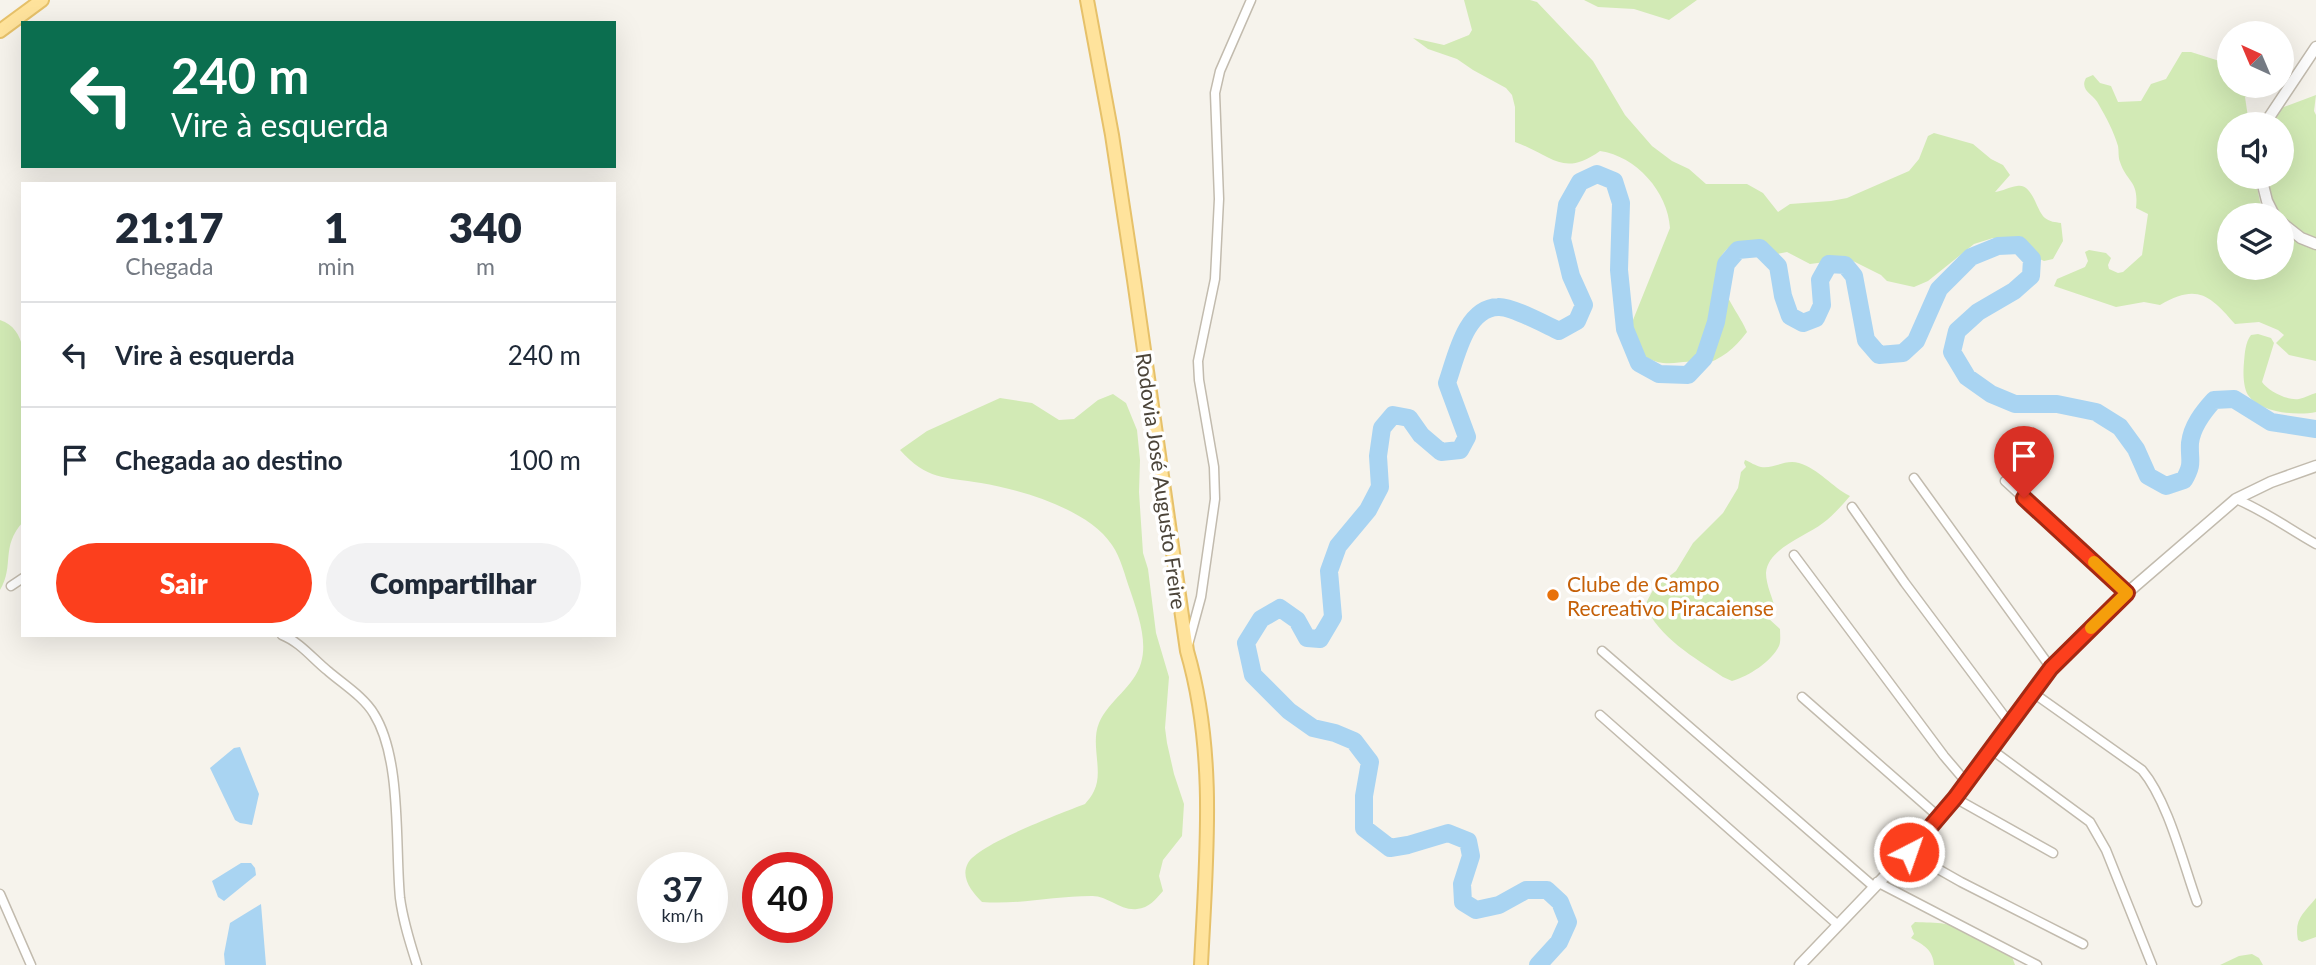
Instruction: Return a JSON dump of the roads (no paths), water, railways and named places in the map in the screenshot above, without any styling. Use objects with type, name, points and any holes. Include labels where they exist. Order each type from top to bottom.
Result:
[{"type":"main road","points":[[0,31],[42,0]]},
{"type":"main road","name":"Rodovia José Augusto Freire","points":[[1087,0],[1135,279],[1187,651],[1201,710],[1206,749],[1208,811],[1201,965]]},
{"type":"street","points":[[1187,651],[1201,597],[1215,499],[1214,467],[1198,361],[1215,279],[1219,199],[1215,93],[1220,71],[1251,0]]},
{"type":"street","points":[[2273,112],[2316,47]]},
{"type":"street","points":[[2294,232],[2316,244]]},
{"type":"street","points":[[1800,965],[1939,817],[2011,725],[2051,668],[2127,593],[2236,499],[2271,482],[2316,466]]},
{"type":"street","points":[[1914,478],[2051,668]]},
{"type":"street","points":[[2005,481],[2127,593]]},
{"type":"street","points":[[2236,499],[2260,509],[2316,544]]},
{"type":"street","points":[[1853,507],[1905,583],[2011,725]]},
{"type":"street","points":[[1794,555],[1967,783]]},
{"type":"street","points":[[11,586],[21,579]]},
{"type":"street","points":[[285,637],[299,645],[354,692],[377,719],[390,762],[400,900],[417,965]]},
{"type":"street","points":[[1602,651],[1875,884],[2037,965]]},
{"type":"street","points":[[2032,692],[2142,770],[2162,806],[2197,902]]},
{"type":"street","points":[[1802,697],[1939,817]]},
{"type":"street","points":[[1600,715],[1838,925]]},
{"type":"street","points":[[1992,750],[2090,822],[2106,850],[2152,965]]},
{"type":"street","points":[[1955,798],[2053,853]]},
{"type":"street","points":[[1909,852],[1961,882],[2083,944]]},
{"type":"street","points":[[0,894],[31,965]]},
{"type":"water","points":[[240,747],[259,794],[252,825],[235,820],[210,768],[234,748]]},
{"type":"water","points":[[241,863],[251,863],[256,875],[224,901],[218,897],[212,881]]},
{"type":"water","points":[[261,904],[266,965],[225,965],[224,954],[230,923]]},
{"type":"waterway","points":[[1538,965],[1559,942],[1568,922],[1560,902],[1547,890],[1526,890],[1499,905],[1476,910],[1463,902],[1462,884],[1471,856],[1468,841],[1448,833],[1390,848],[1364,828],[1364,796],[1370,762],[1354,741],[1313,728],[1289,711],[1253,675],[1246,643],[1261,619],[1280,608],[1297,620],[1307,638],[1320,639],[1333,617],[1329,571],[1338,546],[1368,510],[1380,487],[1378,456],[1382,428],[1393,415],[1409,418],[1421,435],[1441,452],[1460,450],[1467,437],[1447,383],[1458,348],[1477,316],[1487,310],[1504,307],[1559,331],[1577,321],[1584,305],[1571,276],[1562,239],[1567,205],[1580,182],[1597,174],[1614,181],[1621,203],[1619,270],[1625,329],[1639,363],[1659,374],[1688,375],[1704,358],[1716,322],[1726,264],[1738,250],[1760,248],[1778,266],[1783,296],[1790,316],[1803,323],[1816,318],[1822,305],[1820,280],[1829,264],[1845,265],[1854,276],[1866,340],[1879,355],[1903,353],[1916,341],[1939,289],[1971,257],[1998,246],[2019,245],[2032,259],[2031,276],[2014,291],[1978,312],[1957,331],[1952,352],[1967,377],[1991,394],[2015,404],[2057,404],[2096,412],[2120,427],[2136,449],[2148,476],[2166,486],[2184,480],[2190,465],[2193,431],[2214,400],[2234,399],[2271,422],[2316,429]]},
{"type":"place","name":"Clube de Campo Recreativo Piracaiense","points":[[1553,595]]}]
